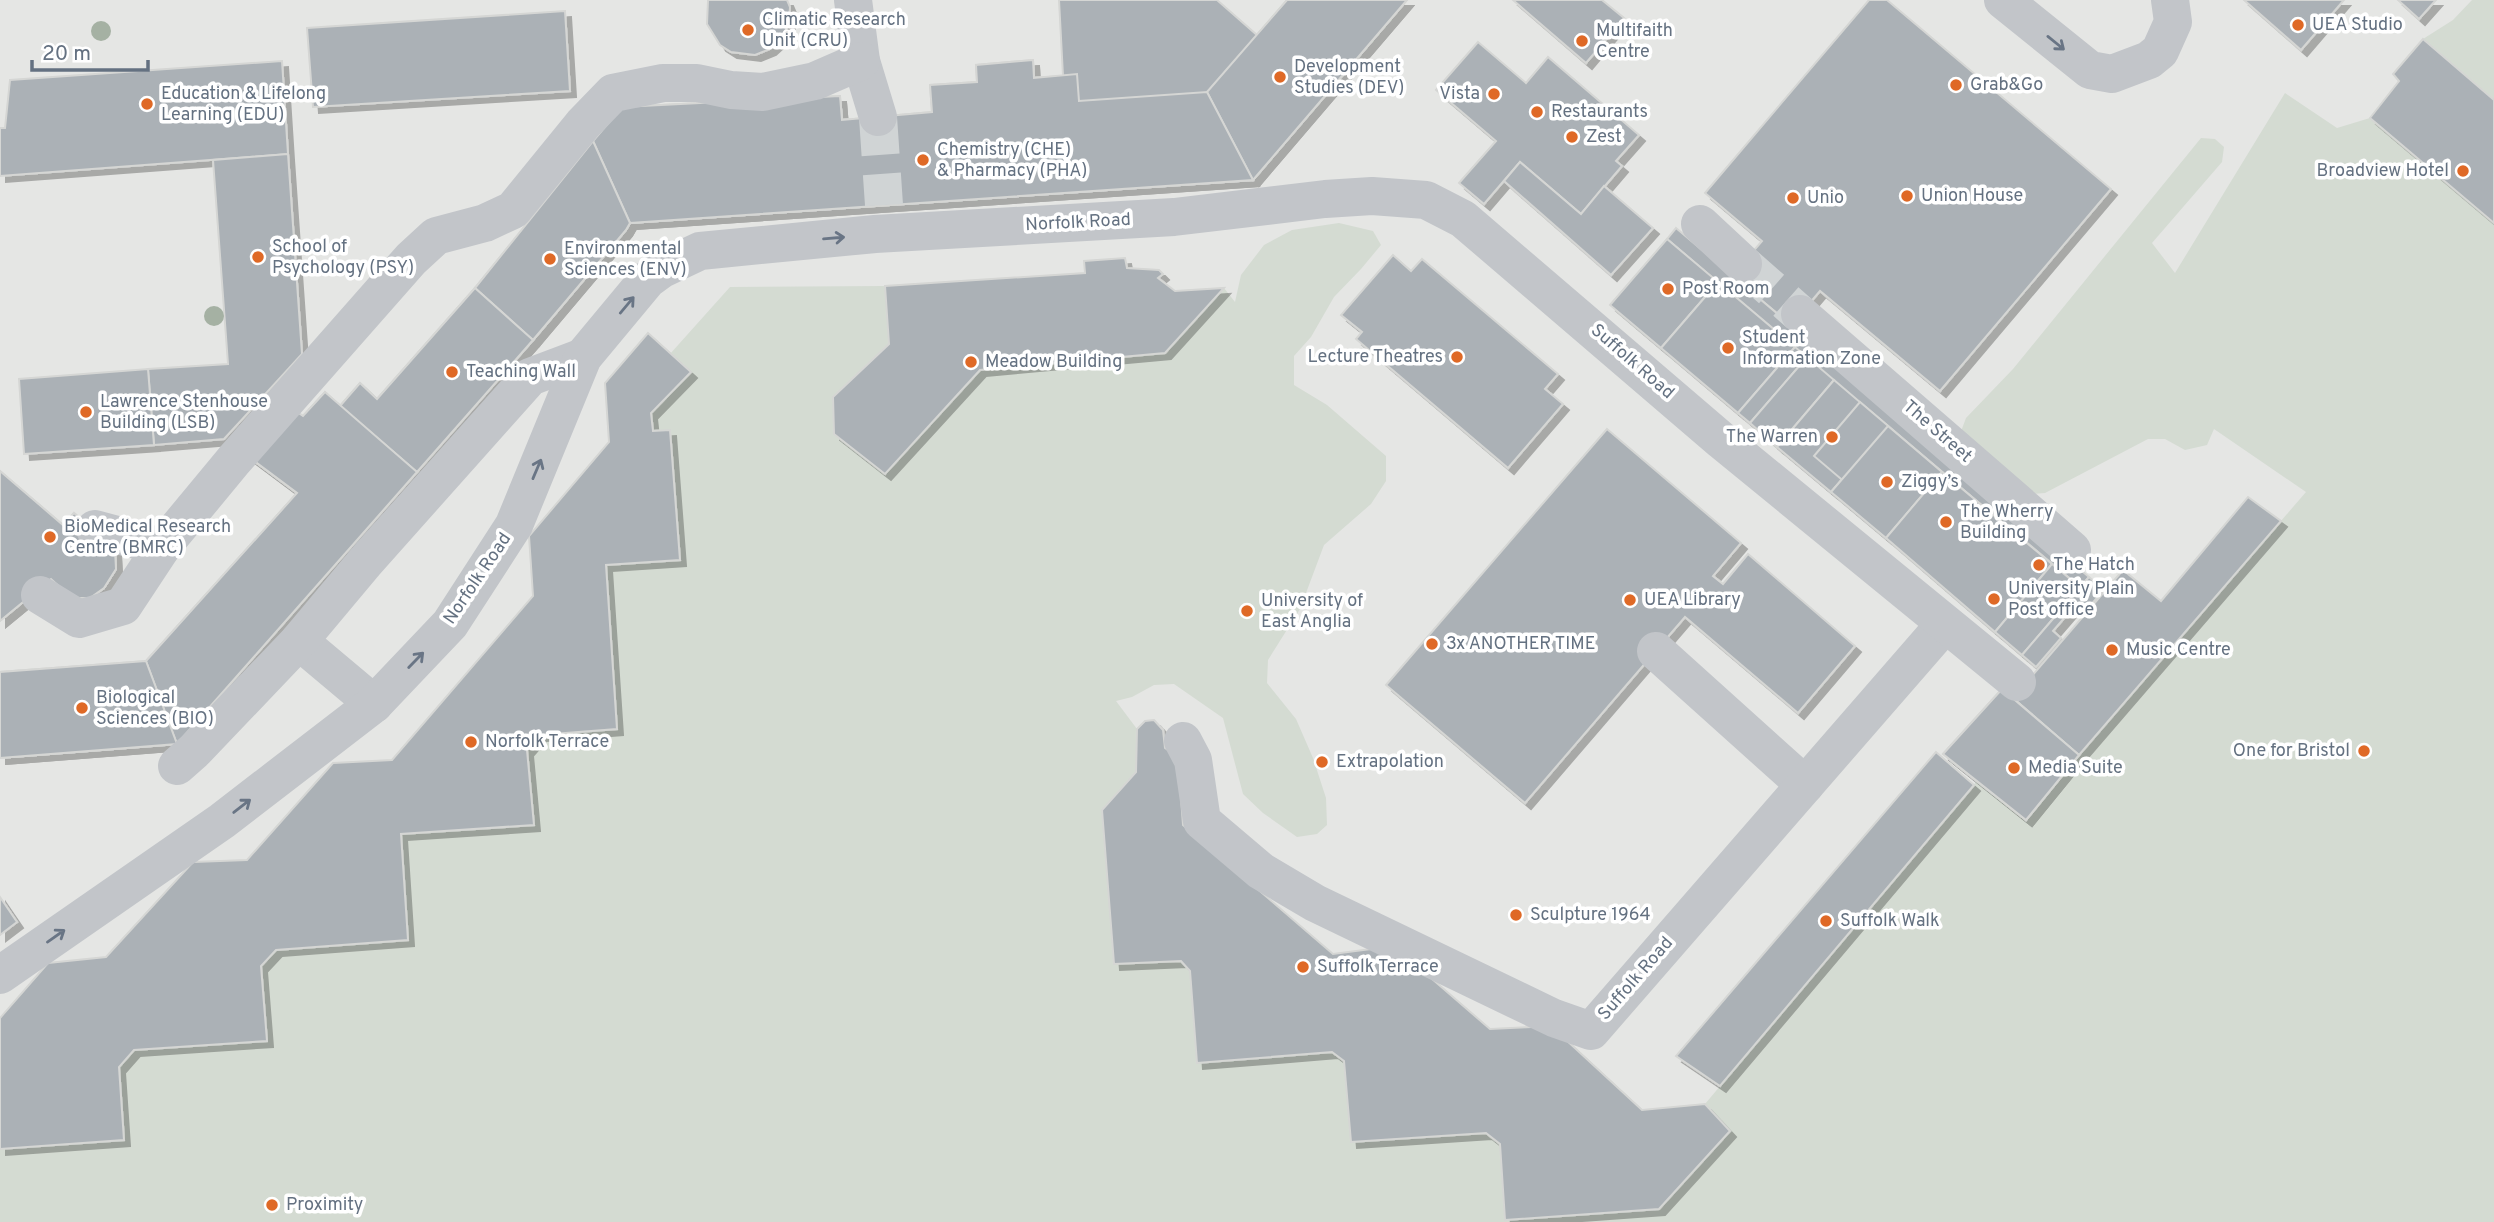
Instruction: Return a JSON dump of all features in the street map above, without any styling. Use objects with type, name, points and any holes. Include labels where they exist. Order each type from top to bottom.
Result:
[{"type":"street","points":[[853,0],[868,118]]},
{"type":"street","points":[[2003,0],[2090,70],[2112,74],[2149,60],[2160,51],[2173,22],[2170,0]]},
{"type":"street","points":[[40,595],[79,619],[123,606],[162,547],[234,460],[411,258],[436,236],[485,223],[513,210],[583,124],[613,93],[663,83],[697,83],[731,90],[763,92],[806,84],[861,61]]},
{"type":"street","name":"Suffolk Road","points":[[1281,206],[1371,196],[1426,200],[1463,219],[1721,440],[2017,682]]},
{"type":"street","name":"Norfolk Road","points":[[0,975],[222,821],[374,704],[450,624],[514,525],[583,357],[647,280],[662,269],[700,251],[875,215],[1174,217],[1281,206]]},
{"type":"street","points":[[1689,212],[1743,264]]},
{"type":"street","name":"The Street","points":[[1800,314],[2072,550]]},
{"type":"street","points":[[177,765],[194,751],[299,641],[366,561],[530,377],[583,357]]},
{"type":"street","points":[[95,529],[162,547]]},
{"type":"street","name":"Suffolk Road","points":[[1183,741],[1193,760],[1202,821],[1261,871],[1340,915],[1554,1018],[1591,1031],[1945,624]]},
{"type":"street","points":[[299,641],[374,704]]},
{"type":"street","points":[[1656,651],[1805,785]]},
{"type":"shaded area","name":"University of East Anglia","points":[[0,0],[2494,0],[2494,1222],[0,1222]]},
{"type":"shaded area","points":[[2472,0],[2494,0],[2494,100],[2423,39],[2453,20]]},
{"type":"shaded area","points":[[2285,93],[2337,128],[2370,118],[2494,223],[2494,1222],[0,1222],[0,1149],[124,1140],[119,1067],[134,1050],[267,1041],[261,966],[276,950],[408,940],[401,834],[534,825],[527,750],[540,735],[617,729],[606,565],[680,560],[670,430],[653,431],[651,413],[690,372],[670,354],[730,287],[885,286],[889,344],[835,434],[885,474],[980,370],[1164,353],[1224,288],[1235,302],[1241,275],[1264,245],[1292,230],[1339,223],[1373,231],[1381,245],[1334,297],[1311,337],[1294,356],[1294,385],[1327,405],[1386,456],[1386,481],[1371,504],[1324,545],[1300,609],[1268,660],[1267,683],[1296,719],[1313,758],[1326,798],[1327,825],[1317,834],[1297,837],[1263,813],[1243,794],[1223,718],[1174,684],[1154,685],[1132,697],[1116,701],[1137,729],[1136,772],[1102,811],[1181,961],[1190,971],[1197,1063],[1332,1052],[1344,1061],[1351,1142],[1486,1133],[1500,1144],[1505,1220],[1705,1104],[1976,782],[2026,820],[2306,492],[2214,429],[2207,445],[2185,450],[2165,439],[2148,439],[2045,493],[2031,494],[1960,434],[1966,418],[2013,369],[2201,138],[2215,139],[2224,147],[2222,162],[2152,243],[2175,273]]},
{"type":"building","name":"Climatic Research Unit (CRU)","points":[[708,0],[787,0],[790,7],[789,23],[782,38],[770,49],[755,55],[731,52],[720,45],[707,24]]},
{"type":"building","name":"Teaching Wall","points":[[1059,0],[1217,0],[1257,35],[1287,0],[1407,0],[1253,180],[630,223],[533,340],[177,744],[0,758],[0,672],[146,661],[297,493],[249,457],[290,407],[303,416],[325,392],[340,406],[360,383],[377,399],[475,288],[622,107],[840,96],[842,120],[932,112],[930,85],[977,82],[976,65],[1033,60],[1034,78],[1063,76]]},
{"type":"building","name":"Development Studies (DEV)","points":[[1287,0],[1407,0],[1253,180],[1207,92]]},
{"type":"building","name":"Multifaith Centre","points":[[1513,0],[1602,0],[1624,18],[1586,63]]},
{"type":"building","name":"Union House","points":[[1869,0],[1887,0],[2111,189],[1940,391],[1820,291],[1791,325],[1732,276],[1762,241],[1705,193]]},
{"type":"building","name":"UEA Studio","points":[[2244,0],[2344,0],[2301,50]]},
{"type":"building","points":[[2398,0],[2436,0],[2419,19]]},
{"type":"building","points":[[565,11],[570,91],[313,107],[307,28]]},
{"type":"building","name":"Broadview Hotel","points":[[2423,39],[2494,100],[2494,223],[2370,118],[2399,81],[2393,74]]},
{"type":"building","name":"Restaurants","points":[[1478,42],[1526,83],[1548,57],[1639,135],[1616,161],[1622,166],[1581,214],[1520,162],[1484,204],[1459,183],[1496,141],[1436,90]]},
{"type":"building","name":"Chemistry (CHE) & Pharmacy (PHA)","points":[[1033,60],[1034,78],[1077,74],[1079,101],[1207,92],[1253,180],[630,223],[593,141],[622,107],[840,96],[842,120],[932,112],[930,85],[977,82],[976,65]]},
{"type":"building","name":"Education & Lifelong Learning (EDU)","points":[[282,61],[288,154],[0,176],[0,128],[5,128],[10,80]]},
{"type":"building","name":"Environmental Sciences (ENV)","points":[[593,141],[630,223],[533,340],[475,288]]},
{"type":"building","name":"School of Psychology (PSY)","points":[[288,154],[302,354],[224,439],[154,445],[148,369],[228,364],[213,160]]},
{"type":"building","points":[[1520,162],[1581,214],[1604,186],[1653,228],[1611,275],[1504,181]]},
{"type":"building","points":[[1676,228],[2089,577],[2080,587],[1882,422],[1667,239]]},
{"type":"building","name":"Post Room","points":[[1667,239],[1718,282],[1661,348],[1610,305]]},
{"type":"building","name":"Lecture Theatres","points":[[1393,255],[1411,271],[1422,259],[1558,374],[1545,389],[1563,404],[1508,468],[1356,339],[1362,332],[1341,315]]},
{"type":"building","name":"Meadow Building","points":[[1125,258],[1127,268],[1159,270],[1163,274],[1158,278],[1175,291],[1224,288],[1165,353],[980,370],[885,474],[834,434],[833,397],[889,344],[885,286],[1085,273],[1084,261]]},
{"type":"building","name":"Student Information Zone","points":[[1718,282],[1795,347],[1738,413],[1661,348]]},
{"type":"building","points":[[475,288],[533,340],[417,472],[340,406],[360,383],[377,399]]},
{"type":"building","name":"Norfolk Terrace","points":[[648,333],[691,372],[651,413],[653,431],[670,430],[680,560],[606,565],[617,729],[540,735],[527,750],[534,825],[401,834],[408,940],[276,950],[261,966],[267,1041],[134,1050],[119,1067],[124,1140],[0,1149],[0,1018],[48,963],[106,957],[193,862],[247,860],[333,763],[392,760],[533,596],[529,536],[609,442],[605,383]]},
{"type":"building","points":[[1795,347],[1807,357],[1750,423],[1738,413]]},
{"type":"building","name":"Student Information Zone","points":[[1807,357],[1834,380],[1777,447],[1750,423]]},
{"type":"building","name":"Lawrence Stenhouse Building (LSB)","points":[[148,369],[154,445],[24,454],[19,379]]},
{"type":"building","name":"The Warren","points":[[1834,380],[1888,426],[1831,492],[1777,447]]},
{"type":"building","points":[[325,392],[417,472],[177,744],[146,661],[297,493],[249,457],[290,407],[303,416]]},
{"type":"building","name":"The Wherry Building","points":[[1860,402],[2079,588],[2033,642],[1814,456]]},
{"type":"building","name":"Ziggy’s","points":[[1888,426],[1942,472],[1886,538],[1831,492]]},
{"type":"building","name":"UEA Library","points":[[1607,429],[1741,543],[1713,576],[1723,584],[1748,554],[1855,646],[1798,713],[1685,617],[1525,803],[1386,685]]},
{"type":"building","name":"BioMedical Research Centre (BMRC)","points":[[0,471],[63,525],[74,513],[115,550],[116,569],[104,588],[90,598],[72,598],[51,579],[0,621]]},
{"type":"building","name":"BioMedical Research Centre (BMRC)","points":[[0,471],[63,525],[74,513],[115,550],[116,569],[104,588],[90,598],[72,598],[51,579],[0,621]]},
{"type":"building","points":[[1942,472],[2052,564],[1995,632],[1886,538]]},
{"type":"building","name":"Music Centre","points":[[2248,497],[2281,521],[2079,755],[2013,698],[2123,570],[2161,601]]},
{"type":"building","points":[[2052,564],[2080,587],[2022,655],[1995,632]]},
{"type":"building","points":[[2089,577],[2104,590],[2080,617],[2072,609],[2053,631],[2061,638],[2036,667],[2022,655]]},
{"type":"building","name":"Biological Sciences (BIO)","points":[[146,661],[177,744],[0,758],[0,672]]},
{"type":"building","name":"Media Suite","points":[[2002,689],[2079,755],[2026,820],[1943,754]]},
{"type":"building","name":"Media Suite","points":[[2002,689],[2079,755],[2026,820],[1943,754]]},
{"type":"building","name":"Suffolk Terrace","points":[[1154,720],[1163,730],[1165,748],[1178,757],[1183,825],[1333,954],[1394,946],[1490,1029],[1551,1026],[1642,1110],[1705,1104],[1730,1131],[1659,1209],[1505,1220],[1500,1144],[1486,1133],[1351,1142],[1344,1061],[1332,1052],[1197,1063],[1190,971],[1181,961],[1114,964],[1102,810],[1136,772],[1137,729],[1145,721]]},
{"type":"building","name":"Suffolk Walk","points":[[1936,752],[1974,785],[1720,1086],[1676,1056]]},
{"type":"building","points":[[0,897],[17,922],[0,935]]},
{"type":"tunnel","points":[[878,117],[884,205]]},
{"type":"tunnel","points":[[1743,264],[1800,314]]},
{"type":"place","name":"UEA Studio","points":[[2298,25]]},
{"type":"place","name":"Climatic Research Unit (CRU)","points":[[748,30]]},
{"type":"place","name":"Multifaith Centre","points":[[1582,41]]},
{"type":"place","name":"Development Studies (DEV)","points":[[1280,77]]},
{"type":"place","name":"Grab&Go","points":[[1956,85]]},
{"type":"place","name":"Vista","points":[[1494,94]]},
{"type":"place","name":"Education & Lifelong Learning (EDU)","points":[[147,104]]},
{"type":"place","name":"Restaurants","points":[[1537,112]]},
{"type":"place","name":"Zest","points":[[1572,137]]},
{"type":"place","name":"Chemistry (CHE) & Pharmacy (PHA)","points":[[923,160]]},
{"type":"place","name":"Broadview Hotel","points":[[2463,171]]},
{"type":"place","name":"Union House","points":[[1907,196]]},
{"type":"place","name":"Unio","points":[[1793,198]]},
{"type":"place","name":"School of Psychology (PSY)","points":[[258,257]]},
{"type":"place","name":"Environmental Sciences (ENV)","points":[[550,259]]},
{"type":"place","name":"Post Room","points":[[1668,289]]},
{"type":"place","name":"Student Information Zone","points":[[1728,348]]},
{"type":"place","name":"Lecture Theatres","points":[[1457,357]]},
{"type":"place","name":"Meadow Building","points":[[971,362]]},
{"type":"place","name":"Teaching Wall","points":[[452,372]]},
{"type":"place","name":"Lawrence Stenhouse Building (LSB)","points":[[86,412]]},
{"type":"place","name":"The Warren","points":[[1832,437]]},
{"type":"place","name":"Ziggy’s","points":[[1887,482]]},
{"type":"place","name":"The Wherry Building","points":[[1946,522]]},
{"type":"place","name":"BioMedical Research Centre (BMRC)","points":[[50,537]]},
{"type":"place","name":"The Hatch","points":[[2039,565]]},
{"type":"place","name":"University Plain Post office","points":[[1994,599]]},
{"type":"place","name":"UEA Library","points":[[1630,600]]},
{"type":"place","name":"University of East Anglia","points":[[1247,611]]},
{"type":"place","name":"3x ANOTHER TIME","points":[[1432,644]]},
{"type":"place","name":"Music Centre","points":[[2112,650]]},
{"type":"place","name":"Biological Sciences (BIO)","points":[[82,708]]},
{"type":"place","name":"Norfolk Terrace","points":[[471,742]]},
{"type":"place","name":"One for Bristol","points":[[2364,751]]},
{"type":"place","name":"Extrapolation","points":[[1322,762]]},
{"type":"place","name":"Media Suite","points":[[2014,768]]},
{"type":"place","name":"Sculpture 1964","points":[[1516,915]]},
{"type":"place","name":"Suffolk Walk","points":[[1826,921]]},
{"type":"place","name":"Suffolk Terrace","points":[[1303,967]]},
{"type":"place","name":"Proximity","points":[[272,1205]]}]
